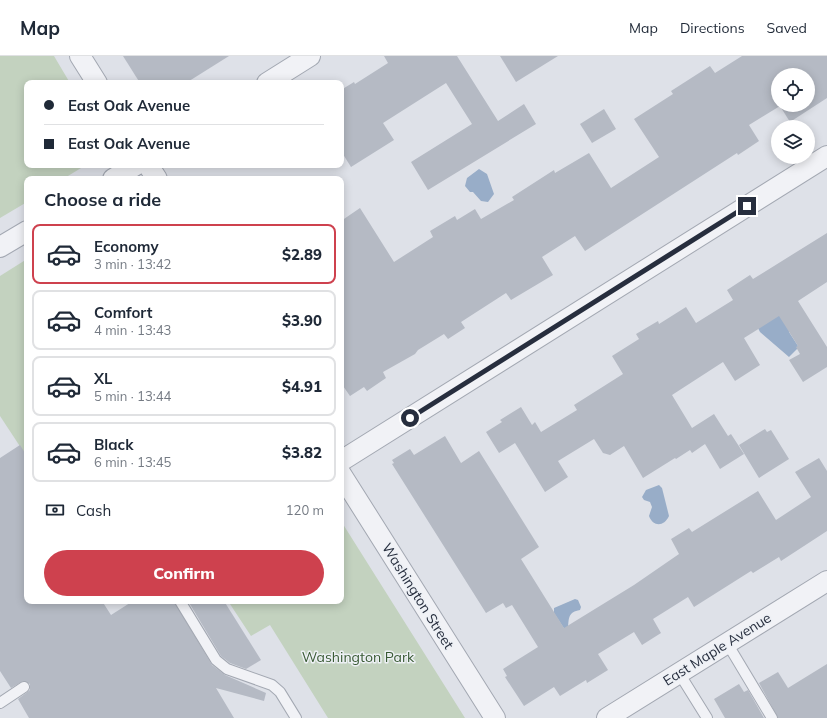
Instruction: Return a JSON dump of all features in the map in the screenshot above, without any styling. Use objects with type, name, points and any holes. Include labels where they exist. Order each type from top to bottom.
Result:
[{"type":"street","points":[[80,56],[95,80]]},
{"type":"street","points":[[272,80],[310,56]]},
{"type":"street","points":[[344,459],[827,156]]},
{"type":"street","points":[[118,176],[131,168]]},
{"type":"street","points":[[0,247],[24,233]]},
{"type":"street","name":"Washington Street","points":[[344,479],[495,718]]},
{"type":"street","name":"East Maple Avenue","points":[[607,718],[827,581]]},
{"type":"lane","points":[[182,604],[216,660],[227,669],[272,685],[280,692],[296,718]]},
{"type":"lane","points":[[727,643],[772,718]]},
{"type":"lane","points":[[679,673],[707,718]]},
{"type":"lane","points":[[0,703],[24,687]]},
{"type":"green space","points":[[0,56],[54,56],[68,80],[24,80],[24,168],[81,168],[68,176],[24,176],[24,204],[0,218]]},
{"type":"green space","points":[[24,261],[24,452],[0,416],[0,276]]},
{"type":"green space","name":"Washington Park","points":[[344,526],[465,718],[328,718],[270,625],[251,636],[230,604],[344,604]]},
{"type":"water","points":[[479,169],[487,174],[494,194],[488,202],[481,201],[465,186],[467,178]]},
{"type":"water","points":[[787,303],[792,323],[789,332],[798,346],[789,357],[760,332],[758,328]]},
{"type":"water","points":[[659,485],[662,488],[669,516],[662,524],[656,524],[649,516],[652,507],[650,502],[644,500],[642,497],[646,490]]},
{"type":"water","points":[[575,599],[578,600],[581,607],[580,610],[571,614],[568,628],[565,630],[554,613],[554,608]]},
{"type":"building","points":[[123,56],[229,56],[191,80],[138,80]]},
{"type":"building","points":[[384,56],[457,56],[498,121],[524,104],[536,124],[428,190],[411,162],[472,124],[446,83],[383,123],[394,140],[351,167],[344,156],[344,88],[354,82],[355,84],[388,63]]},
{"type":"building","points":[[500,56],[558,56],[516,82]]},
{"type":"building","points":[[742,56],[827,56],[827,98],[815,106],[815,68],[771,68],[771,112],[749,125],[759,141],[738,155],[737,153],[585,251],[575,236],[542,257],[553,275],[511,300],[506,293],[461,322],[465,328],[448,339],[444,334],[418,350],[415,354],[383,372],[386,378],[367,391],[364,387],[350,396],[344,387],[344,219],[360,208],[394,262],[433,237],[430,231],[455,216],[457,220],[475,209],[481,219],[514,200],[512,197],[554,170],[555,173],[589,153],[611,188],[659,157],[634,119],[673,94],[671,91],[710,66],[715,73]]},
{"type":"building","points":[[604,109],[616,129],[592,143],[580,124]]},
{"type":"building","points":[[784,112],[805,112],[793,120],[789,120]]},
{"type":"building","points":[[827,233],[827,282],[798,301],[827,347],[827,367],[803,382],[789,360],[800,354],[796,347],[798,346],[779,316],[744,338],[760,365],[735,381],[723,362],[672,395],[692,428],[714,414],[728,436],[731,434],[744,454],[720,469],[705,444],[692,453],[690,450],[676,459],[675,458],[643,478],[624,446],[610,455],[603,453],[594,439],[558,461],[568,477],[545,492],[515,443],[499,453],[486,432],[502,422],[500,420],[521,407],[532,425],[535,422],[541,432],[577,410],[574,405],[623,374],[612,356],[639,339],[636,334],[658,321],[659,324],[686,307],[696,323],[733,300],[727,290],[750,275],[753,279]]},
{"type":"building","points":[[765,429],[767,432],[771,430],[789,459],[759,478],[739,445]]},
{"type":"building","points":[[445,436],[461,463],[479,451],[539,547],[521,559],[564,628],[634,585],[679,554],[671,539],[689,528],[692,532],[758,491],[776,520],[811,497],[795,472],[819,458],[827,471],[827,531],[781,561],[779,557],[753,573],[751,571],[694,607],[688,597],[653,619],[661,633],[642,645],[634,632],[598,654],[608,670],[587,683],[586,680],[560,696],[554,687],[524,706],[505,677],[507,676],[503,669],[538,647],[512,605],[506,608],[503,603],[486,613],[392,464],[394,463],[392,460],[410,449],[414,455]]},
{"type":"building","points":[[20,445],[24,451],[24,604],[104,604],[111,615],[128,604],[176,604],[212,665],[225,675],[266,693],[264,701],[216,688],[234,718],[29,718],[18,699],[30,690],[30,684],[23,681],[11,688],[0,671],[0,458]]},
{"type":"building","points":[[190,604],[226,604],[261,660],[246,669],[230,663],[221,656]]},
{"type":"building","points":[[827,664],[827,718],[778,718],[759,683],[778,672],[788,688]]},
{"type":"building","points":[[739,684],[744,692],[748,690],[764,718],[725,718],[714,699]]},
{"type":"route","points":[[410,418],[747,206]]}]
